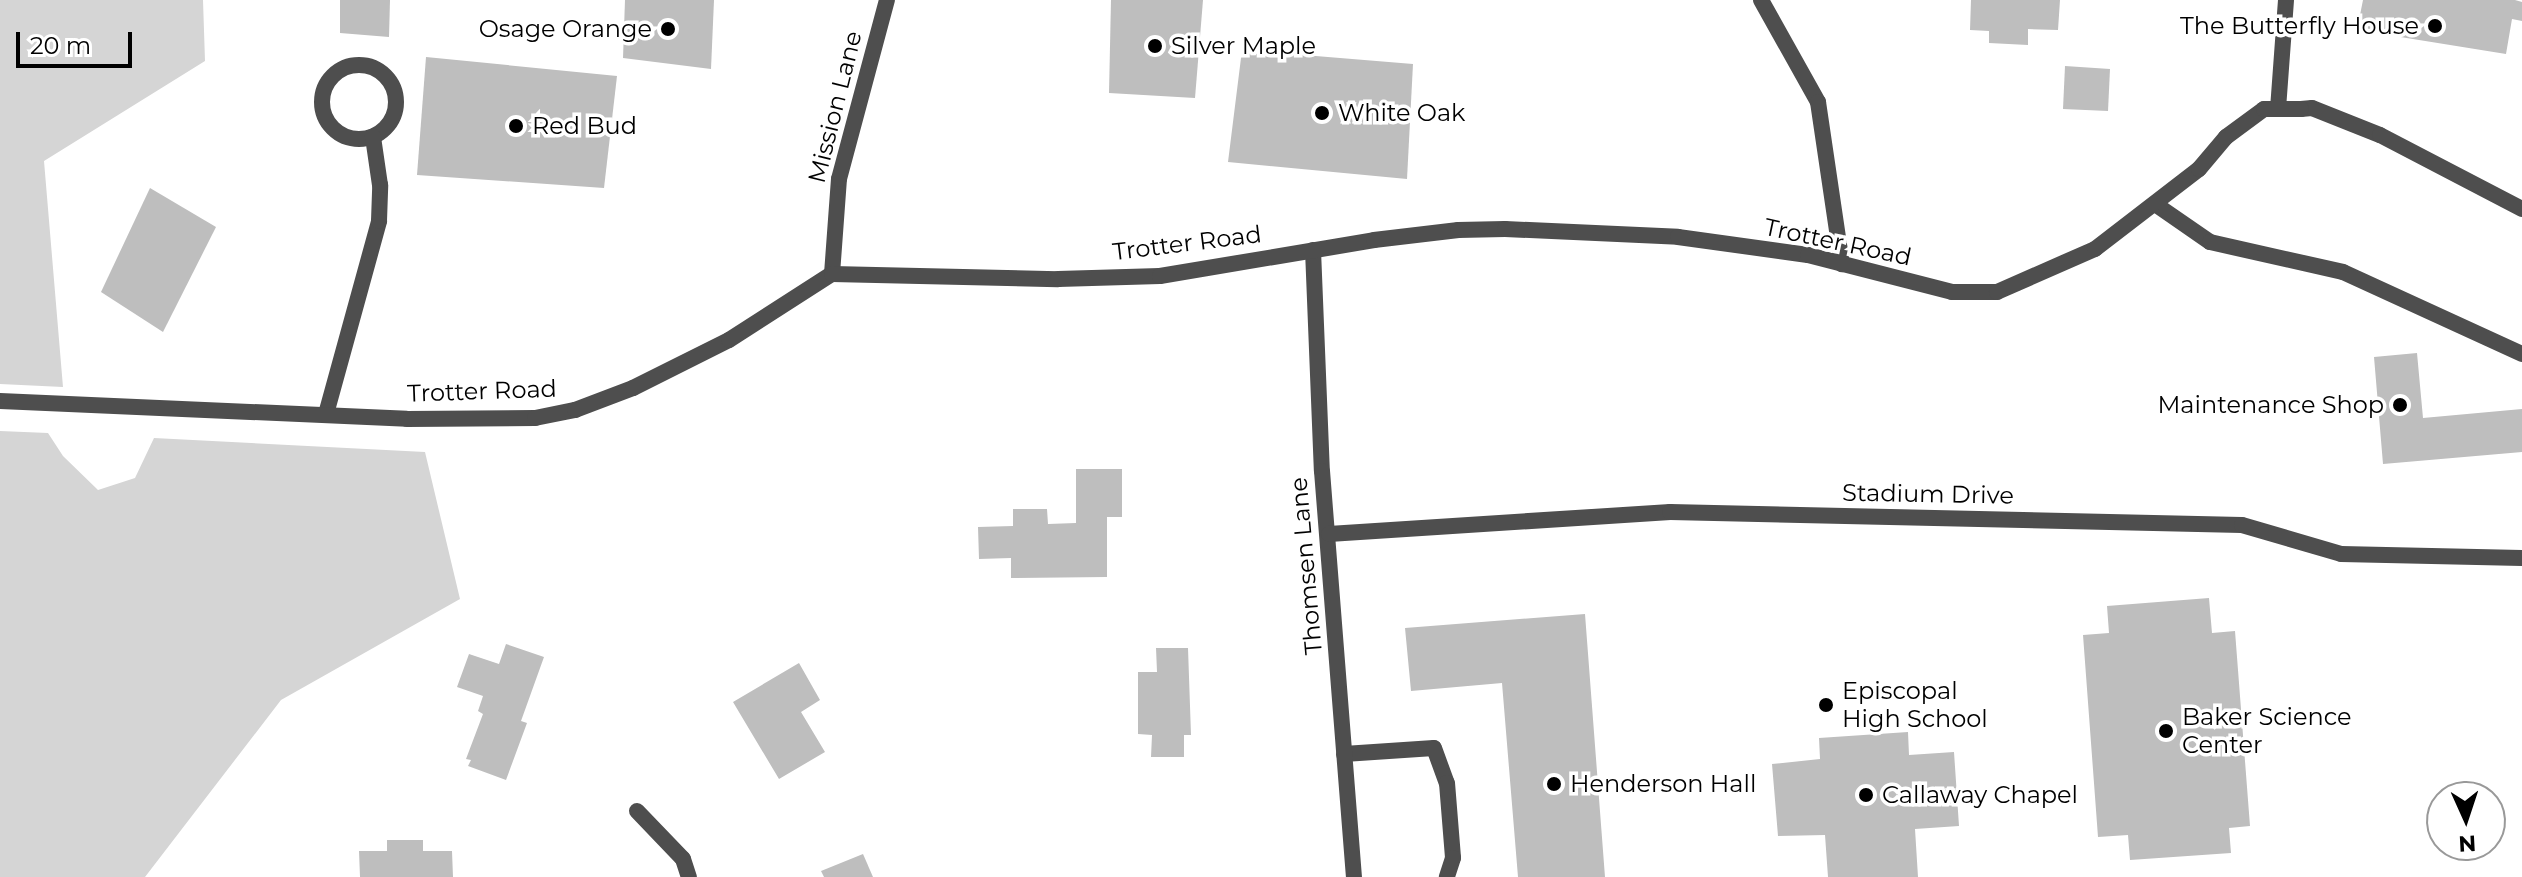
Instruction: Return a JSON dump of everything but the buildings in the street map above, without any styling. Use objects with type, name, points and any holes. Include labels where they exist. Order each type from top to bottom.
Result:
[{"type":"street","name":"Mission Lane","points":[[832,274],[839,179],[887,0]]},
{"type":"street","points":[[1761,0],[1818,102],[1842,264]]},
{"type":"street","points":[[2278,109],[2286,0]]},
{"type":"street","points":[[348,67],[373,68],[392,84],[396,96],[392,120],[373,137],[362,140],[339,134],[324,115],[324,92],[328,81],[348,67]]},
{"type":"street","name":"Trotter Road","points":[[0,401],[407,419],[535,418],[575,410],[633,388],[729,340],[832,274],[1058,279],[1160,276],[1458,230],[1505,229],[1678,237],[1808,255],[1952,292],[1997,292],[2095,249],[2199,169],[2226,137],[2264,109],[2312,108],[2380,135],[2522,209]]},
{"type":"street","points":[[326,414],[379,221],[380,185],[373,137]]},
{"type":"street","points":[[2155,204],[2210,242],[2343,272],[2522,354]]},
{"type":"street","name":"Thomsen Lane","points":[[1313,250],[1322,471],[1354,877]]},
{"type":"street","name":"Stadium Drive","points":[[1329,534],[1670,512],[2242,525],[2341,554],[2522,558]]},
{"type":"street","points":[[1344,754],[1434,748],[1447,783],[1453,858],[1447,877]]},
{"type":"street","points":[[637,811],[683,859],[689,877]]},
{"type":"shaded area","points":[[0,0],[203,0],[205,61],[44,161],[63,387],[0,384]]},
{"type":"shaded area","points":[[0,431],[48,433],[63,456],[98,490],[135,478],[154,438],[425,452],[460,599],[281,700],[145,877],[0,877]]},
{"type":"place","name":"The Butterfly House","points":[[2435,26]]},
{"type":"place","name":"Osage Orange","points":[[668,29]]},
{"type":"place","name":"Silver Maple","points":[[1155,46]]},
{"type":"place","name":"White Oak","points":[[1322,113]]},
{"type":"place","name":"Red Bud","points":[[516,126]]},
{"type":"place","name":"Maintenance Shop","points":[[2400,405]]},
{"type":"place","name":"Episcopal High School","points":[[1826,705]]},
{"type":"place","name":"Baker Science Center","points":[[2166,731]]},
{"type":"place","name":"Henderson Hall","points":[[1554,784]]},
{"type":"place","name":"Callaway Chapel","points":[[1866,795]]}]
